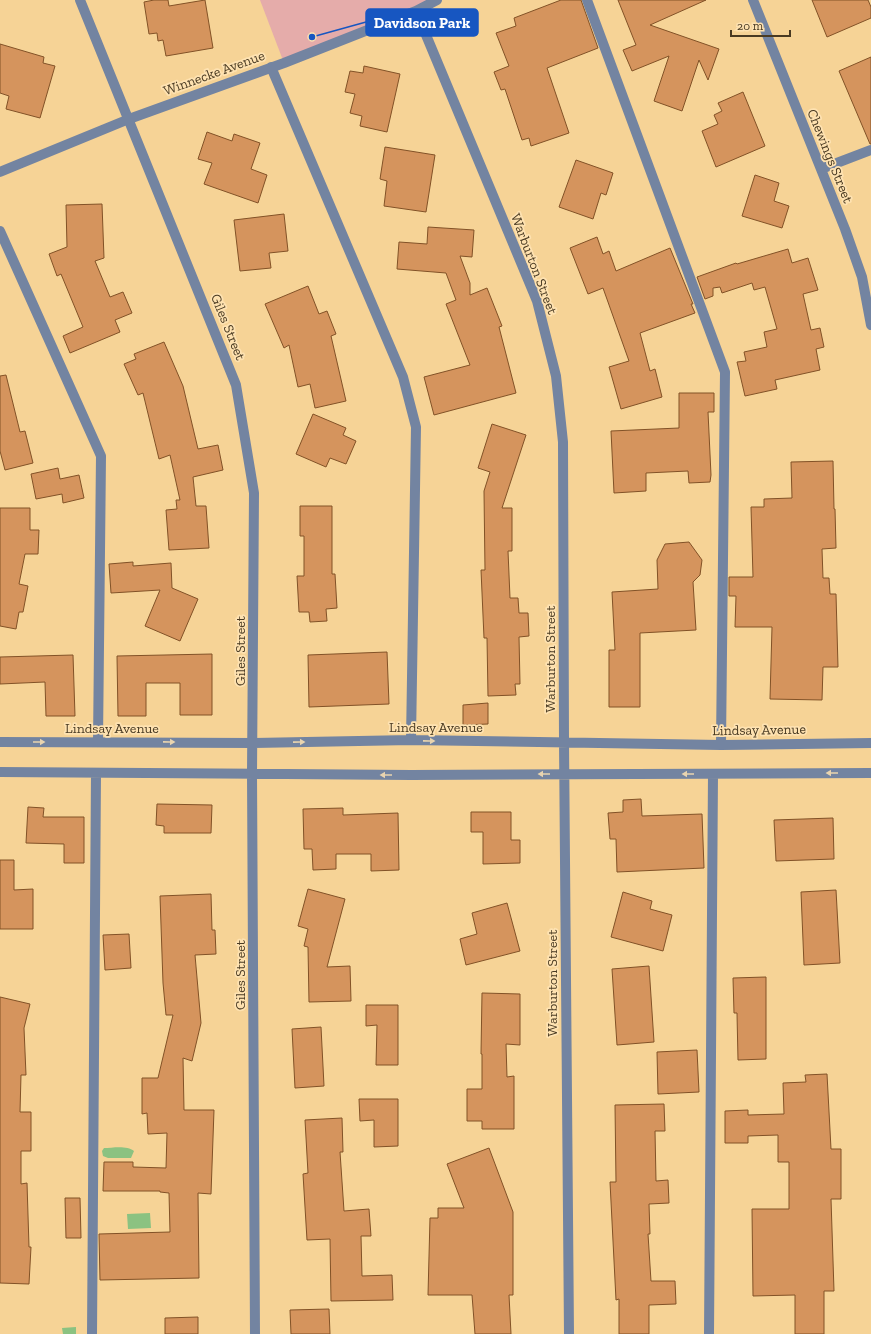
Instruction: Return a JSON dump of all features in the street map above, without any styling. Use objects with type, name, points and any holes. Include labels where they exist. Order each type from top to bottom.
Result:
[{"type":"street","name":"Giles Street","points":[[80,0],[236,385],[254,493],[254,743],[252,774],[256,1334]]},
{"type":"street","name":"Winnecke Avenue","points":[[0,172],[129,119],[284,63],[416,10],[437,0]]},
{"type":"street","points":[[587,0],[725,372],[721,745]]},
{"type":"street","name":"Chewings Street","points":[[753,0],[845,229],[862,277],[871,325]]},
{"type":"street","name":"Warburton Street","points":[[416,10],[537,301],[556,376],[563,442],[564,774],[569,1334]]},
{"type":"street","points":[[271,67],[403,377],[416,427],[411,740]]},
{"type":"street","points":[[821,170],[871,150]]},
{"type":"street","points":[[0,231],[101,456],[98,742]]},
{"type":"street","name":"Lindsay Avenue","points":[[0,742],[254,743],[411,740],[721,745],[871,743]]},
{"type":"street","points":[[0,772],[412,775],[871,773]]},
{"type":"street","points":[[92,1334],[96,773]]},
{"type":"street","points":[[709,1334],[713,774]]},
{"type":"shaded area","points":[[260,0],[437,0],[284,63]]},
{"type":"shaded area","points":[[124,1147],[134,1151],[131,1158],[108,1158],[103,1156],[102,1151],[104,1148]]},
{"type":"shaded area","points":[[150,1213],[151,1228],[128,1229],[127,1214]]},
{"type":"shaded area","points":[[76,1327],[76,1334],[63,1334],[62,1328]]},
{"type":"building","points":[[168,0],[169,6],[205,0],[213,48],[166,56],[163,40],[158,41],[157,33],[149,34],[144,2]]},
{"type":"building","points":[[561,0],[581,0],[598,48],[547,68],[569,133],[531,146],[529,138],[522,140],[505,89],[501,90],[494,72],[509,66],[496,33],[516,26],[514,18]]},
{"type":"building","points":[[618,0],[706,0],[650,25],[719,49],[708,80],[699,60],[682,111],[654,101],[669,56],[632,71],[623,50],[636,45]]},
{"type":"building","points":[[812,0],[868,0],[871,7],[871,18],[827,37]]},
{"type":"building","points":[[0,44],[44,57],[43,63],[55,66],[40,118],[6,109],[9,96],[0,93]]},
{"type":"building","points":[[871,57],[871,144],[870,144],[839,71]]},
{"type":"building","points":[[364,66],[400,74],[387,132],[360,126],[362,116],[350,113],[355,94],[345,92],[350,71],[363,73]]},
{"type":"building","points":[[743,92],[765,146],[716,167],[702,131],[718,124],[714,115],[722,111],[718,103]]},
{"type":"building","points":[[207,132],[232,141],[234,134],[260,143],[251,169],[267,175],[258,203],[204,184],[212,163],[198,159]]},
{"type":"building","points":[[385,147],[435,155],[426,212],[384,206],[387,181],[380,179]]},
{"type":"building","points":[[576,160],[613,173],[606,195],[601,193],[593,219],[559,207]]},
{"type":"building","points":[[755,175],[779,183],[774,201],[789,206],[782,228],[742,216]]},
{"type":"building","points":[[102,204],[104,258],[95,261],[110,297],[123,292],[132,313],[115,320],[120,332],[70,353],[63,336],[83,327],[61,274],[57,276],[49,254],[67,247],[66,205]]},
{"type":"building","points":[[284,214],[288,251],[269,253],[271,268],[240,271],[234,220]]},
{"type":"building","points":[[428,227],[474,230],[472,257],[460,256],[470,283],[470,295],[487,288],[502,326],[499,327],[516,393],[434,415],[424,377],[470,365],[446,304],[456,300],[446,273],[397,269],[399,242],[427,244]]},
{"type":"building","points":[[597,237],[603,254],[609,251],[616,271],[670,248],[693,304],[691,304],[695,313],[640,333],[650,371],[655,369],[662,397],[621,409],[609,367],[629,361],[603,288],[588,294],[570,248]]},
{"type":"building","points":[[788,249],[792,263],[808,258],[818,290],[803,294],[811,330],[820,328],[824,347],[816,349],[820,370],[775,380],[777,389],[745,396],[737,362],[746,361],[744,352],[767,347],[764,332],[777,329],[765,287],[754,290],[752,283],[722,293],[720,287],[713,288],[713,296],[705,299],[697,277],[736,263],[737,264]]},
{"type":"building","points":[[308,286],[319,314],[327,311],[336,334],[331,336],[346,401],[315,408],[310,384],[298,387],[289,345],[284,348],[265,304]]},
{"type":"building","points":[[164,342],[183,386],[198,449],[218,445],[223,470],[193,477],[196,506],[206,506],[209,548],[169,550],[166,510],[177,509],[176,500],[180,500],[170,455],[159,459],[143,393],[138,395],[124,364],[136,359],[134,354]]},
{"type":"building","points":[[6,375],[20,432],[25,431],[33,463],[5,470],[0,451],[0,376]]},
{"type":"building","points":[[679,393],[714,393],[714,412],[708,412],[710,482],[689,483],[688,471],[646,473],[646,491],[614,493],[611,431],[679,428]]},
{"type":"building","points":[[313,414],[346,428],[343,435],[356,441],[346,464],[330,458],[326,467],[296,454]]},
{"type":"building","points":[[492,424],[526,435],[502,508],[512,508],[512,551],[508,551],[510,598],[518,598],[519,613],[528,613],[529,636],[519,637],[520,684],[515,684],[516,695],[488,696],[487,638],[484,638],[481,570],[485,570],[484,491],[490,472],[478,468]]},
{"type":"building","points":[[833,461],[836,548],[822,549],[823,578],[829,578],[830,594],[836,594],[838,667],[823,667],[822,700],[770,699],[772,627],[735,627],[736,596],[729,596],[729,577],[753,577],[751,507],[764,507],[764,499],[792,498],[791,462]]},
{"type":"building","points":[[58,468],[60,479],[79,475],[84,498],[63,503],[62,494],[36,499],[31,474]]},
{"type":"building","points":[[300,506],[332,506],[332,574],[335,574],[337,608],[326,609],[327,621],[310,622],[309,612],[299,612],[297,576],[304,576],[304,536],[300,536]]},
{"type":"building","points":[[0,508],[30,508],[30,530],[39,530],[38,554],[25,554],[19,584],[28,586],[23,612],[19,612],[16,629],[0,626]]},
{"type":"building","points":[[689,542],[702,560],[700,575],[693,582],[696,630],[640,633],[640,707],[609,707],[609,650],[615,650],[612,592],[658,589],[657,560],[665,544]]},
{"type":"building","points":[[133,562],[133,566],[171,563],[172,588],[198,599],[180,641],[145,626],[160,590],[111,593],[109,564]]},
{"type":"building","points":[[387,652],[389,704],[309,707],[308,655]]},
{"type":"building","points":[[212,654],[212,715],[180,715],[180,683],[146,683],[146,716],[118,716],[117,656]]},
{"type":"building","points":[[73,655],[75,716],[46,716],[45,682],[0,684],[0,657]]},
{"type":"building","points":[[488,703],[488,724],[463,725],[463,705]]},
{"type":"building","points":[[641,799],[642,816],[702,814],[704,868],[617,872],[616,839],[610,839],[608,813],[623,812],[623,800]]},
{"type":"building","points":[[157,804],[212,805],[211,833],[164,833],[164,826],[156,825]]},
{"type":"building","points":[[28,807],[44,808],[43,817],[84,817],[84,863],[64,863],[64,844],[26,843]]},
{"type":"building","points":[[343,808],[343,815],[398,813],[399,870],[371,871],[371,854],[336,854],[336,869],[313,870],[312,849],[304,849],[303,809]]},
{"type":"building","points":[[471,812],[511,812],[511,840],[520,840],[520,863],[483,864],[483,832],[471,832]]},
{"type":"building","points":[[833,818],[834,859],[776,861],[774,820]]},
{"type":"building","points":[[0,860],[14,860],[14,890],[33,889],[33,929],[0,929]]},
{"type":"building","points":[[308,889],[345,899],[327,967],[350,966],[351,1001],[309,1002],[308,947],[304,946],[308,929],[298,926]]},
{"type":"building","points":[[836,890],[840,963],[804,965],[801,892]]},
{"type":"building","points":[[623,892],[652,901],[650,909],[672,915],[663,951],[611,937]]},
{"type":"building","points":[[211,894],[212,930],[215,930],[216,954],[195,955],[201,1023],[192,1061],[183,1058],[184,1110],[214,1110],[211,1194],[198,1193],[199,1278],[100,1280],[99,1234],[170,1232],[169,1193],[160,1191],[103,1191],[104,1162],[133,1162],[133,1167],[166,1168],[167,1133],[148,1134],[147,1113],[142,1114],[142,1078],[158,1078],[173,1015],[166,1015],[163,983],[160,896]]},
{"type":"building","points":[[507,903],[520,951],[466,965],[460,939],[477,934],[472,913]]},
{"type":"building","points":[[129,934],[131,968],[105,970],[103,935]]},
{"type":"building","points":[[649,966],[654,1042],[617,1045],[612,969]]},
{"type":"building","points":[[766,977],[766,1059],[738,1060],[737,1013],[734,1013],[733,978]]},
{"type":"building","points":[[482,993],[520,994],[520,1045],[506,1044],[507,1077],[514,1076],[514,1129],[482,1129],[482,1121],[467,1121],[467,1089],[482,1089]]},
{"type":"building","points":[[0,997],[30,1004],[24,1028],[26,1075],[21,1075],[20,1112],[31,1112],[31,1151],[21,1151],[21,1184],[27,1183],[29,1247],[31,1247],[29,1284],[0,1283]]},
{"type":"building","points":[[366,1005],[398,1005],[398,1065],[376,1065],[377,1025],[366,1026]]},
{"type":"building","points":[[321,1027],[324,1086],[295,1088],[292,1029]]},
{"type":"building","points":[[697,1050],[699,1092],[658,1094],[657,1052]]},
{"type":"building","points":[[827,1074],[831,1149],[841,1149],[841,1199],[831,1199],[834,1291],[824,1291],[824,1334],[795,1334],[795,1295],[753,1296],[752,1209],[789,1209],[789,1162],[778,1162],[778,1135],[748,1136],[748,1143],[725,1143],[725,1111],[748,1110],[748,1115],[784,1114],[783,1083],[806,1082],[805,1075]]},
{"type":"building","points":[[359,1099],[398,1099],[398,1146],[374,1147],[374,1120],[360,1121]]},
{"type":"building","points":[[664,1104],[665,1131],[655,1131],[656,1181],[668,1180],[669,1203],[649,1204],[650,1234],[648,1234],[651,1281],[675,1281],[676,1304],[649,1305],[649,1334],[619,1334],[619,1299],[616,1300],[610,1182],[616,1182],[615,1105]]},
{"type":"building","points":[[342,1118],[343,1152],[340,1152],[344,1211],[369,1209],[371,1236],[361,1236],[362,1276],[392,1275],[393,1300],[331,1301],[330,1239],[307,1240],[303,1174],[308,1173],[305,1120]]},
{"type":"building","points":[[489,1148],[513,1212],[513,1295],[509,1295],[511,1334],[475,1334],[472,1295],[428,1295],[430,1218],[438,1218],[438,1208],[464,1208],[447,1164]]},
{"type":"building","points":[[65,1198],[80,1198],[81,1238],[66,1238]]},
{"type":"building","points":[[329,1309],[330,1334],[291,1334],[290,1310]]},
{"type":"building","points":[[198,1317],[198,1334],[165,1334],[165,1318]]},
{"type":"place","name":"Davidson Park","points":[[312,37]]}]
